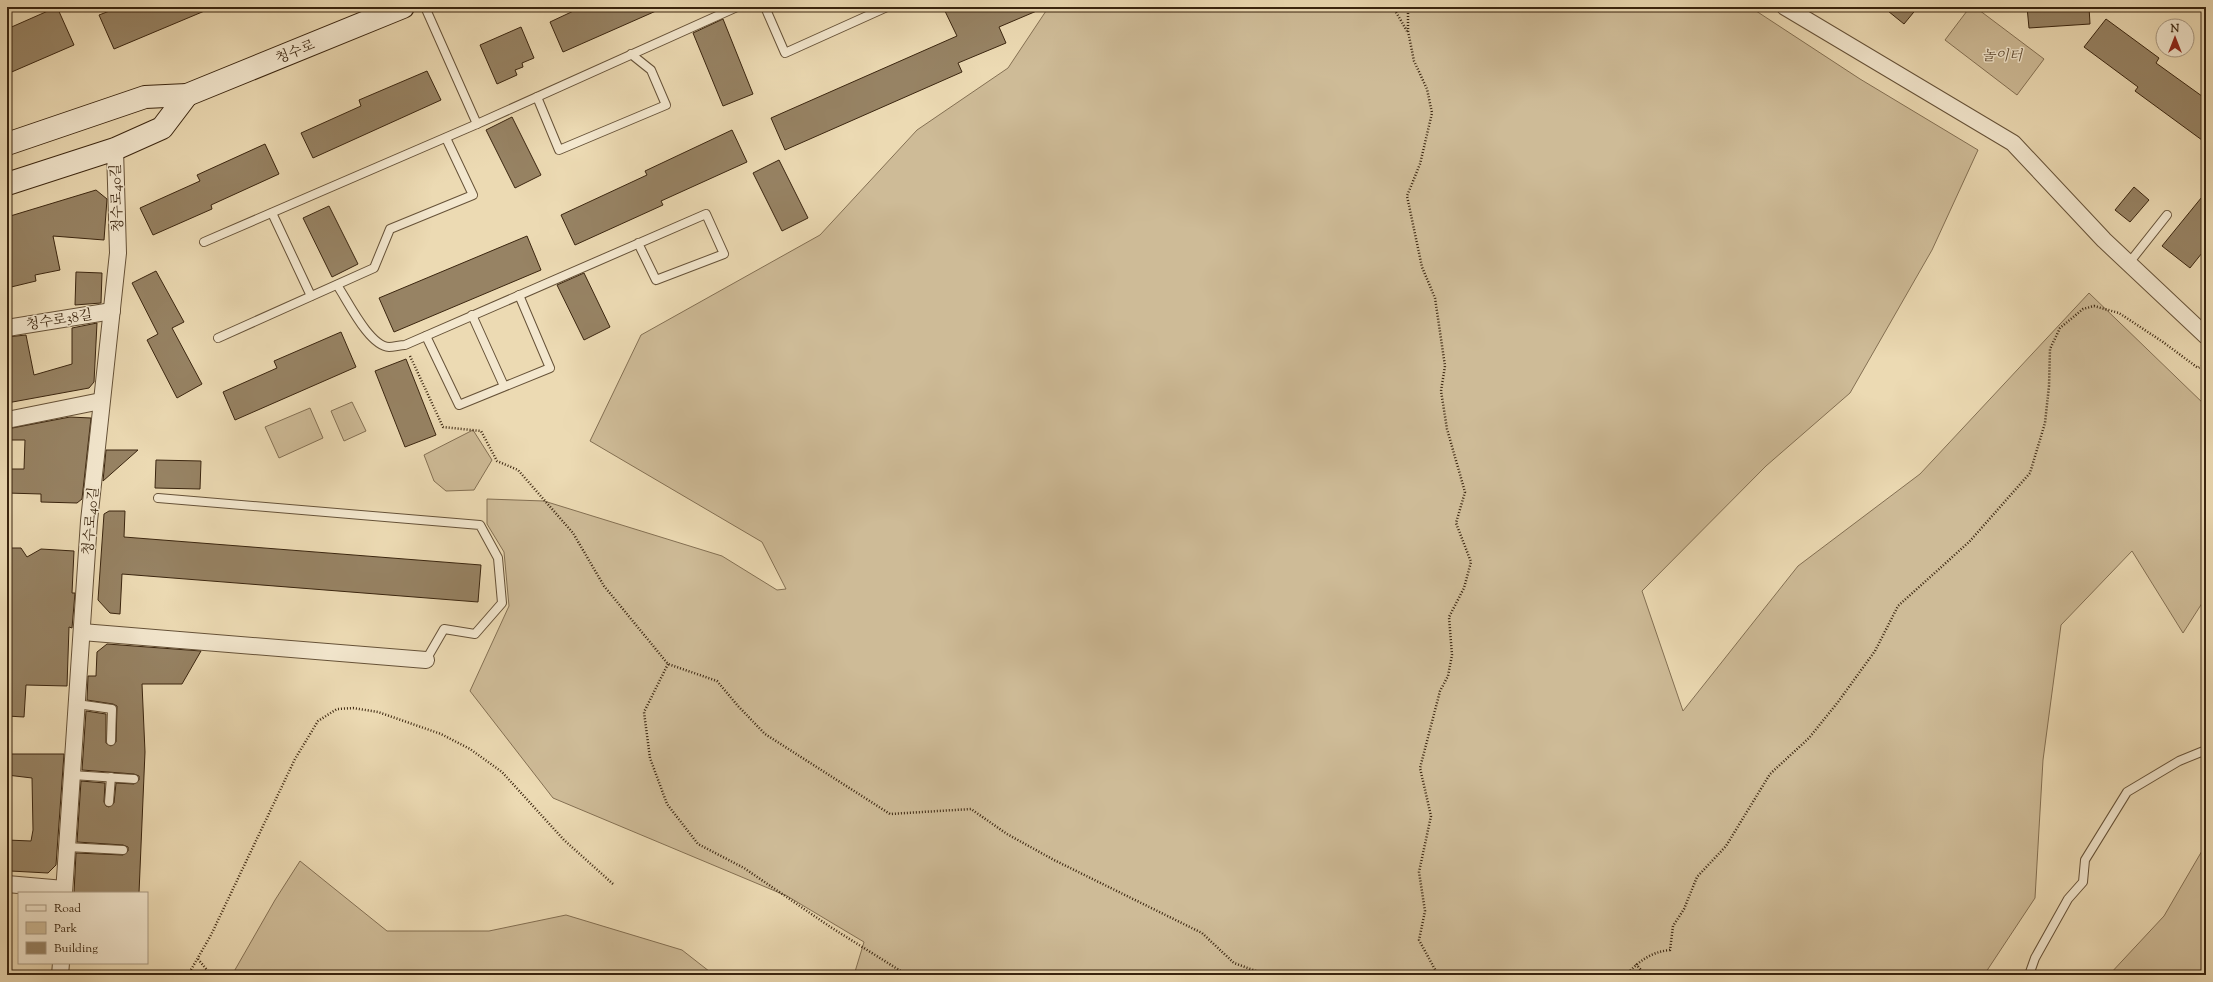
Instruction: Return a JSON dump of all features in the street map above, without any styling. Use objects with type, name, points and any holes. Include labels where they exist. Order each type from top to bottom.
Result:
[{"type":"main road","name":"청수로","points":[[7,144],[145,97],[187,95],[403,7]]},
{"type":"main road","points":[[7,184],[115,149],[162,128],[187,95]]},
{"type":"street","points":[[1786,7],[2013,142],[2104,240],[2206,336]]},
{"type":"street","name":"청수로40길","points":[[64,891],[89,521],[118,253],[115,149]]},
{"type":"street","name":"청수로38길","points":[[7,328],[112,311]]},
{"type":"street","points":[[7,420],[101,400]]},
{"type":"street","points":[[82,632],[426,660]]},
{"type":"street","points":[[7,884],[64,891]]},
{"type":"street","points":[[60,975],[61,964]]},
{"type":"lane","points":[[425,7],[477,124]]},
{"type":"lane","points":[[204,242],[446,138],[737,7]]},
{"type":"lane","points":[[765,7],[785,53],[888,7]]},
{"type":"lane","points":[[537,97],[559,150],[666,105],[651,70],[631,54]]},
{"type":"lane","points":[[218,338],[374,268],[390,229],[473,195],[446,138]]},
{"type":"lane","points":[[272,213],[311,296]]},
{"type":"lane","points":[[337,285],[370,336],[379,344],[389,347],[405,345],[638,243],[706,214],[724,254],[656,280],[638,243]]},
{"type":"lane","points":[[2128,263],[2167,215]]},
{"type":"lane","points":[[426,336],[459,405],[550,368],[519,295]]},
{"type":"lane","points":[[472,316],[504,386]]},
{"type":"lane","points":[[158,498],[480,525],[498,558],[502,603],[475,634],[444,629],[426,660]]},
{"type":"lane","points":[[77,704],[112,708],[111,741]]},
{"type":"lane","points":[[2029,975],[2035,958],[2068,899],[2083,882],[2085,860],[2127,792],[2179,761],[2206,750]]},
{"type":"lane","points":[[72,775],[134,779]]},
{"type":"lane","points":[[109,802],[111,777]]},
{"type":"lane","points":[[67,847],[123,850]]},
{"type":"path","points":[[1393,7],[1408,31]]},
{"type":"path","points":[[1408,7],[1408,31],[1414,61],[1427,89],[1432,113],[1420,164],[1407,196],[1422,267],[1435,298],[1445,366],[1441,391],[1447,429],[1465,492],[1456,523],[1471,562],[1464,588],[1449,617],[1452,655],[1448,676],[1440,691],[1420,768],[1432,816],[1419,872],[1425,911],[1418,940],[1438,975]]},
{"type":"path","points":[[1626,975],[1636,964],[1657,951],[1670,950],[1673,926],[1684,909],[1697,877],[1726,846],[1770,774],[1809,738],[1838,702],[1875,651],[1898,606],[1969,542],[2030,473],[2045,423],[2050,386],[2050,349],[2060,328],[2082,309],[2094,306],[2119,313],[2163,342],[2198,368],[2206,364]]},
{"type":"path","points":[[405,345],[443,427],[481,431],[497,461],[518,470],[573,534],[604,586],[668,664],[717,681],[738,706],[765,734],[890,814],[971,808],[1007,834],[1054,860],[1202,933],[1234,963],[1267,975]]},
{"type":"path","points":[[668,664],[644,712],[650,758],[667,804],[693,838],[698,844],[744,868],[832,928],[907,975]]},
{"type":"path","points":[[188,975],[198,959],[295,759],[318,721],[337,709],[353,708],[378,712],[441,734],[470,749],[502,772],[564,840],[613,884]]},
{"type":"path","points":[[198,959],[211,975]]},
{"type":"path","points":[[1636,964],[1645,975]]},
{"type":"green space","points":[[1047,7],[1750,7],[1860,79],[1978,150],[1932,250],[1850,393],[1766,466],[1642,591],[1683,711],[1798,566],[1920,474],[2089,293],[2206,406],[2206,597],[2183,633],[2132,551],[2061,625],[2043,760],[2035,898],[1984,975],[854,975],[864,942],[787,896],[553,798],[470,691],[509,606],[504,552],[487,524],[487,499],[544,501],[722,556],[777,590],[786,589],[762,542],[590,441],[641,335],[820,235],[917,130],[1008,68],[1046,11]]},
{"type":"green space","name":"놀이터","points":[[1970,7],[1975,7],[2044,59],[2017,95],[1945,40]]},
{"type":"green space","points":[[352,402],[366,431],[344,441],[331,411]]},
{"type":"green space","points":[[310,408],[323,438],[279,458],[265,427]]},
{"type":"green space","points":[[473,430],[492,460],[474,490],[446,491],[434,481],[424,455]]},
{"type":"green space","points":[[2206,844],[2206,975],[2109,975],[2164,916]]},
{"type":"green space","points":[[300,861],[387,931],[489,931],[566,915],[682,950],[714,975],[232,975],[275,900]]},
{"type":"building","points":[[57,7],[74,45],[7,74],[7,29]]},
{"type":"building","points":[[120,7],[214,7],[114,49],[99,15]]},
{"type":"building","points":[[582,7],[665,7],[563,52],[550,22]]},
{"type":"building","points":[[943,7],[1046,7],[999,27],[1006,43],[958,63],[962,72],[785,150],[771,118],[957,36]]},
{"type":"building","points":[[1883,7],[1918,7],[1904,24]]},
{"type":"building","points":[[2027,7],[2089,7],[2090,24],[2029,28]]},
{"type":"building","points":[[723,19],[753,94],[723,106],[693,33]]},
{"type":"building","points":[[2106,19],[2155,55],[2155,58],[2159,58],[2156,63],[2206,99],[2206,143],[2135,91],[2138,87],[2084,47]]},
{"type":"building","points":[[521,27],[534,58],[522,63],[523,67],[515,70],[517,75],[497,84],[480,45]]},
{"type":"building","points":[[427,71],[441,100],[313,158],[301,133],[361,106],[359,100]]},
{"type":"building","points":[[512,117],[541,175],[515,188],[486,130]]},
{"type":"building","points":[[732,130],[747,162],[661,201],[663,205],[575,245],[561,215],[647,175],[645,171]]},
{"type":"building","points":[[265,144],[279,174],[211,205],[212,209],[153,235],[140,208],[200,181],[197,175]]},
{"type":"building","points":[[779,160],[808,218],[782,231],[753,173]]},
{"type":"building","points":[[2134,187],[2149,200],[2130,222],[2115,210]]},
{"type":"building","points":[[96,190],[107,199],[104,240],[53,236],[60,270],[35,275],[36,281],[7,288],[7,217]]},
{"type":"building","points":[[2206,192],[2206,248],[2190,268],[2162,246]]},
{"type":"building","points":[[329,206],[358,264],[332,277],[303,218]]},
{"type":"building","points":[[527,236],[541,270],[394,332],[379,298]]},
{"type":"building","points":[[156,271],[184,322],[172,328],[202,384],[177,398],[147,340],[158,334],[132,283]]},
{"type":"building","points":[[76,272],[102,273],[101,303],[75,305]]},
{"type":"building","points":[[584,273],[610,327],[584,340],[557,285]]},
{"type":"building","points":[[97,323],[94,382],[89,388],[7,403],[7,337],[26,335],[34,375],[72,364],[72,328]]},
{"type":"building","points":[[341,332],[356,367],[235,420],[223,392],[277,368],[274,361]]},
{"type":"building","points":[[406,359],[436,435],[405,447],[375,371]]},
{"type":"building","points":[[70,417],[91,418],[82,499],[77,503],[41,502],[41,494],[7,493],[7,469],[24,469],[25,440],[7,440],[7,429]]},
{"type":"building","points":[[106,450],[138,450],[103,481]]},
{"type":"building","points":[[156,460],[201,461],[200,489],[155,488]]},
{"type":"building","points":[[109,511],[125,511],[124,537],[481,565],[478,602],[122,574],[120,614],[110,613],[98,600],[104,514]]},
{"type":"building","points":[[7,548],[21,548],[27,557],[41,549],[74,551],[72,593],[75,593],[72,628],[69,627],[67,686],[26,685],[24,717],[7,716],[9,578],[7,578]]},
{"type":"building","points":[[107,644],[201,651],[182,684],[142,684],[145,752],[139,892],[74,892],[76,853],[123,855],[128,851],[128,847],[123,845],[77,842],[81,781],[105,783],[104,802],[106,806],[109,807],[114,803],[116,783],[134,784],[139,780],[139,776],[134,774],[82,770],[86,711],[106,714],[106,743],[111,746],[116,742],[117,706],[87,700],[88,676],[96,676],[97,652]]},
{"type":"building","points":[[7,754],[64,754],[56,865],[48,873],[10,871],[10,869],[7,869],[7,840],[31,841],[33,830],[32,778],[7,775]]}]
